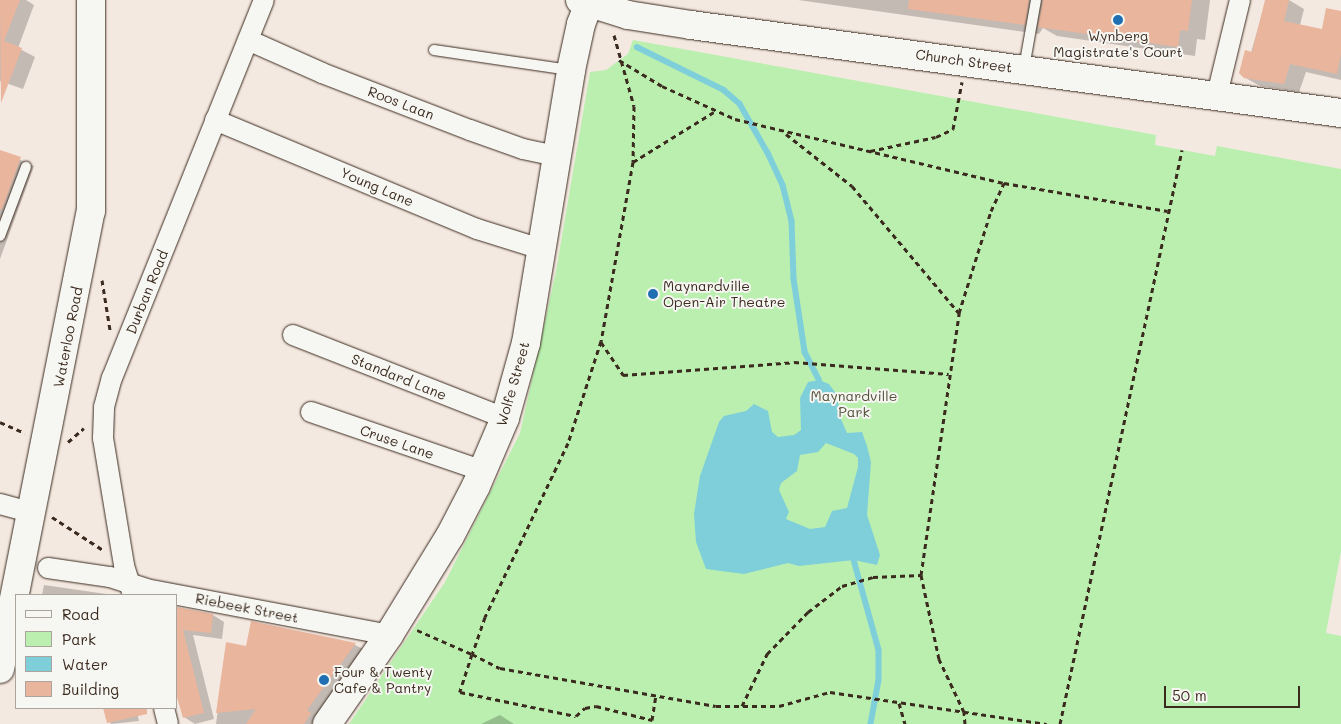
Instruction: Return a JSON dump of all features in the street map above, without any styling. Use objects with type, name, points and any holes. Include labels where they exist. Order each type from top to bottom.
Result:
[{"type":"street","name":"Waterloo Road","points":[[20,594],[41,515],[91,211],[91,0]]},
{"type":"street","name":"Durban Road","points":[[131,590],[103,438],[104,407],[112,378],[264,0]]},
{"type":"street","points":[[1217,95],[1240,0]]},
{"type":"street","name":"Church Street","points":[[586,1],[628,15],[1341,113]]},
{"type":"street","name":"Wolfe Street","points":[[327,724],[399,630],[483,472],[505,418],[526,343],[571,70],[586,1]]},
{"type":"street","name":"Roos Laan","points":[[248,40],[322,73],[461,126],[523,149],[557,156]]},
{"type":"street","name":"Young Lane","points":[[215,120],[478,230],[541,250]]},
{"type":"street","name":"Standard Lane","points":[[293,335],[505,418]]},
{"type":"street","name":"Cruse Lane","points":[[311,412],[483,472]]},
{"type":"street","points":[[0,504],[41,515]]},
{"type":"street","name":"Riebeek Street","points":[[48,568],[110,577],[131,590],[158,594]]},
{"type":"street","name":"Riebeek Street","points":[[178,597],[399,630]]},
{"type":"street","name":"Waterloo Road","points":[[0,669],[15,613]]},
{"type":"street","points":[[164,709],[168,724]]},
{"type":"lane","points":[[1024,69],[1036,0]]},
{"type":"lane","points":[[434,50],[571,70]]},
{"type":"lane","points":[[0,236],[26,167]]},
{"type":"path","points":[[614,35],[618,60],[634,106],[633,162],[601,341],[568,444],[485,617],[460,692],[576,716],[585,708],[596,706],[652,720],[656,696]]},
{"type":"path","points":[[618,60],[662,86],[735,119],[1004,183],[1168,211]]},
{"type":"path","points":[[867,151],[936,137],[953,129],[962,81]]},
{"type":"path","points":[[633,162],[715,111]]},
{"type":"path","points":[[784,132],[852,186],[959,313]]},
{"type":"path","points":[[1060,724],[1182,150]]},
{"type":"path","points":[[965,724],[964,712],[940,659],[921,575],[959,313],[991,211],[1004,183]]},
{"type":"path","points":[[101,274],[111,337]]},
{"type":"path","points":[[601,341],[623,375],[794,362],[949,374]]},
{"type":"path","points":[[63,446],[92,421]]},
{"type":"path","points":[[0,422],[32,437]]},
{"type":"path","points":[[41,515],[58,518],[109,554]]},
{"type":"path","points":[[741,706],[767,654],[808,612],[842,586],[873,577],[921,575]]},
{"type":"path","points":[[399,630],[472,654],[500,668],[716,706],[779,706],[804,696],[830,692],[1047,724]]},
{"type":"path","points":[[899,703],[905,724]]},
{"type":"green space","name":"Maynardville Park","points":[[633,40],[1156,135],[1155,145],[1215,156],[1217,146],[1341,169],[1341,551],[1326,633],[1341,636],[1341,724],[349,724],[445,582],[520,433],[556,271],[590,72],[606,70],[628,54]]},
{"type":"water","points":[[819,380],[829,384],[837,395],[840,417],[847,433],[862,432],[871,462],[867,515],[880,555],[877,565],[854,560],[799,566],[788,563],[744,574],[706,569],[696,542],[694,514],[700,476],[719,422],[724,416],[746,411],[754,404],[768,411],[772,432],[778,437],[794,435],[801,430],[800,398],[808,382]],"holes":[[[826,443],[854,454],[858,458],[858,467],[847,508],[832,511],[825,527],[810,529],[786,519],[789,512],[779,490],[781,483],[797,471],[800,455],[818,452]]]},
{"type":"building","points":[[0,0],[20,0],[4,41],[22,48],[1,103]]},
{"type":"building","points":[[909,0],[1029,0],[1025,25],[908,9]]},
{"type":"building","name":"Wynberg Magistrate's Court","points":[[1043,0],[1192,0],[1188,31],[1180,30],[1178,47],[1038,27]]},
{"type":"building","points":[[1265,0],[1289,0],[1284,21],[1322,29],[1326,8],[1341,11],[1341,54],[1337,74],[1290,64],[1284,84],[1244,78],[1239,73],[1245,50],[1252,52]]},
{"type":"building","points":[[0,150],[21,157],[2,209],[0,209]]},
{"type":"building","points":[[178,607],[213,614],[211,633],[183,630],[204,713],[183,718],[178,701]]},
{"type":"building","points":[[251,621],[356,643],[307,710],[311,713],[304,724],[246,724],[256,709],[216,713],[226,642],[246,646]]},
{"type":"building","points":[[103,709],[147,709],[147,714],[107,723]]},
{"type":"waterway","points":[[637,47],[724,90],[740,104],[768,153],[783,185],[792,221],[794,279],[805,352],[819,380]]},
{"type":"waterway","points":[[854,560],[879,650],[879,680],[871,724]]},
{"type":"place","name":"Wynberg Magistrate's Court","points":[[1118,20]]},
{"type":"place","name":"Maynardville Open-Air Theatre","points":[[653,294]]},
{"type":"place","name":"Four & Twenty Cafe & Pantry","points":[[324,680]]}]
